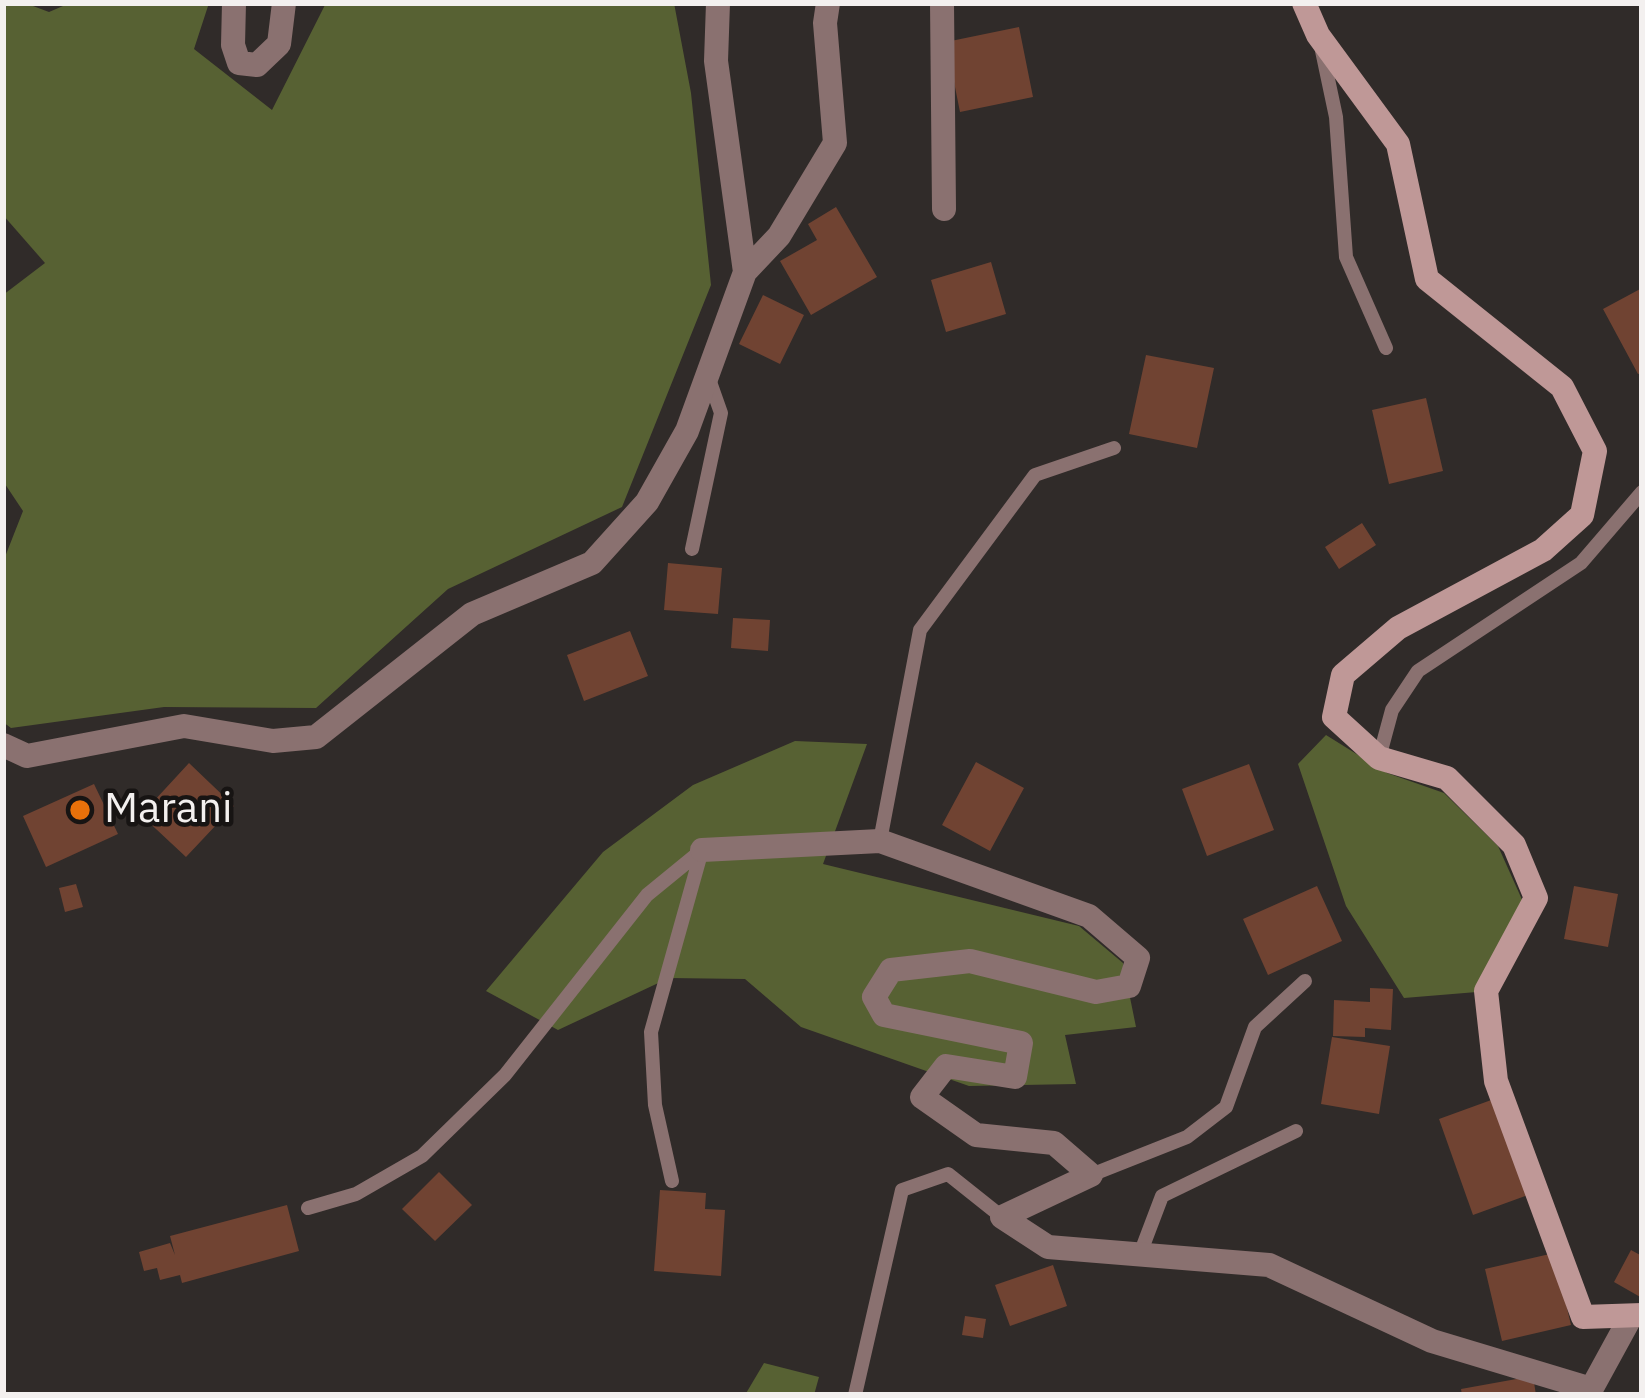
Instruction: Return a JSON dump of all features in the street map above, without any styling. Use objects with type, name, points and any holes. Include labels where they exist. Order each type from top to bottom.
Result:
[{"type":"street","points":[[234,3],[239,63],[256,65],[279,44],[284,3]]},
{"type":"street","points":[[718,3],[716,61],[746,272]]},
{"type":"street","points":[[3,745],[27,756],[184,726],[273,741],[316,736],[472,614],[592,563],[647,502],[687,431],[746,272],[779,236],[835,143],[825,23],[828,3]]},
{"type":"street","points":[[942,3],[944,209]]},
{"type":"street","points":[[1304,3],[1318,35],[1398,144],[1427,278],[1562,387],[1595,452],[1582,515],[1544,550],[1398,628],[1343,675],[1334,717],[1378,758],[1447,778],[1514,845],[1536,898],[1486,991],[1496,1081],[1582,1317],[1635,1318]]},
{"type":"street","points":[[702,850],[880,841],[1089,916],[1138,958],[1129,986],[1096,992],[970,961],[891,970],[874,998],[884,1015],[1021,1043],[1016,1077],[946,1066],[922,1097],[976,1135],[1054,1143],[1091,1175],[1002,1217]]},
{"type":"street","points":[[1002,1217],[1048,1247],[1269,1264],[1432,1341],[1588,1391],[1635,1318]]},
{"type":"lane","points":[[1318,35],[1336,117],[1346,257],[1386,348]]},
{"type":"lane","points":[[692,549],[721,413],[708,374]]},
{"type":"lane","points":[[880,841],[920,630],[1035,475],[1114,448]]},
{"type":"lane","points":[[1378,758],[1392,710],[1418,670],[1581,562],[1642,492]]},
{"type":"lane","points":[[671,1181],[655,1105],[651,1032],[702,850]]},
{"type":"lane","points":[[308,1208],[356,1194],[422,1156],[505,1075],[647,895],[702,850]]},
{"type":"lane","points":[[1091,1175],[1187,1137],[1226,1108],[1255,1027],[1305,981]]},
{"type":"lane","points":[[1140,1254],[1162,1196],[1296,1131]]},
{"type":"lane","points":[[855,1395],[902,1190],[948,1174],[1002,1217]]},
{"type":"green space","points":[[3,3],[25,3],[49,12],[70,3],[209,3],[194,49],[272,110],[326,3],[674,3],[691,93],[711,285],[622,507],[448,589],[316,708],[164,707],[11,728],[3,722],[3,562],[23,511],[3,481],[3,295],[45,263],[3,215]]},
{"type":"green space","points":[[1326,735],[1387,773],[1444,793],[1498,846],[1524,904],[1477,992],[1404,998],[1346,906],[1298,764]]},
{"type":"green space","points":[[795,741],[867,744],[823,864],[1079,926],[1123,963],[1136,1027],[1065,1035],[1076,1084],[969,1086],[801,1027],[745,979],[669,978],[558,1030],[486,991],[603,852],[693,785]]},
{"type":"green space","points":[[764,1363],[819,1377],[814,1395],[745,1395]]},
{"type":"building","points":[[1019,27],[1033,97],[960,112],[946,42]]},
{"type":"building","points":[[836,207],[877,277],[811,315],[780,261],[817,240],[808,224]]},
{"type":"building","points":[[991,262],[1006,314],[946,332],[931,280]]},
{"type":"building","points":[[1642,288],[1642,373],[1638,374],[1603,309]]},
{"type":"building","points":[[763,295],[804,315],[780,364],[739,344]]},
{"type":"building","points":[[1146,355],[1214,368],[1197,448],[1129,434]]},
{"type":"building","points":[[1426,398],[1443,471],[1389,484],[1372,410]]},
{"type":"building","points":[[1362,523],[1376,545],[1339,569],[1325,547]]},
{"type":"building","points":[[668,563],[722,568],[718,614],[664,610]]},
{"type":"building","points":[[733,618],[770,620],[768,651],[731,648]]},
{"type":"building","points":[[630,631],[648,676],[584,701],[567,655]]},
{"type":"building","points":[[976,762],[1024,788],[990,851],[942,825]]},
{"type":"building","points":[[189,763],[234,806],[186,857],[141,815]]},
{"type":"building","points":[[1249,764],[1274,830],[1207,856],[1182,789]]},
{"type":"building","points":[[94,784],[118,834],[46,867],[23,816]]},
{"type":"building","points":[[76,884],[83,907],[65,912],[59,888]]},
{"type":"building","points":[[1317,886],[1342,941],[1268,975],[1243,919]]},
{"type":"building","points":[[1574,886],[1618,894],[1608,947],[1564,939]]},
{"type":"building","points":[[1370,988],[1393,989],[1391,1030],[1365,1028],[1365,1037],[1333,1036],[1334,1000],[1370,1002]]},
{"type":"building","points":[[1332,1037],[1390,1046],[1379,1114],[1321,1104]]},
{"type":"building","points":[[1494,1099],[1528,1195],[1473,1215],[1439,1119]]},
{"type":"building","points":[[439,1172],[472,1205],[435,1241],[402,1209]]},
{"type":"building","points":[[660,1190],[706,1193],[705,1209],[725,1210],[721,1276],[654,1271]]},
{"type":"building","points":[[287,1205],[299,1251],[182,1283],[180,1275],[160,1280],[157,1268],[144,1271],[139,1252],[170,1243],[175,1255],[170,1236]]},
{"type":"building","points":[[1631,1250],[1642,1256],[1642,1298],[1614,1282]]},
{"type":"building","points":[[1554,1253],[1571,1325],[1502,1341],[1485,1269]]},
{"type":"building","points":[[1053,1265],[1067,1306],[1010,1326],[995,1285]]},
{"type":"building","points":[[965,1316],[986,1319],[983,1338],[962,1335]]},
{"type":"building","points":[[1533,1376],[1536,1395],[1462,1395],[1461,1389]]},
{"type":"place","name":"Marani","points":[[80,810]]}]
